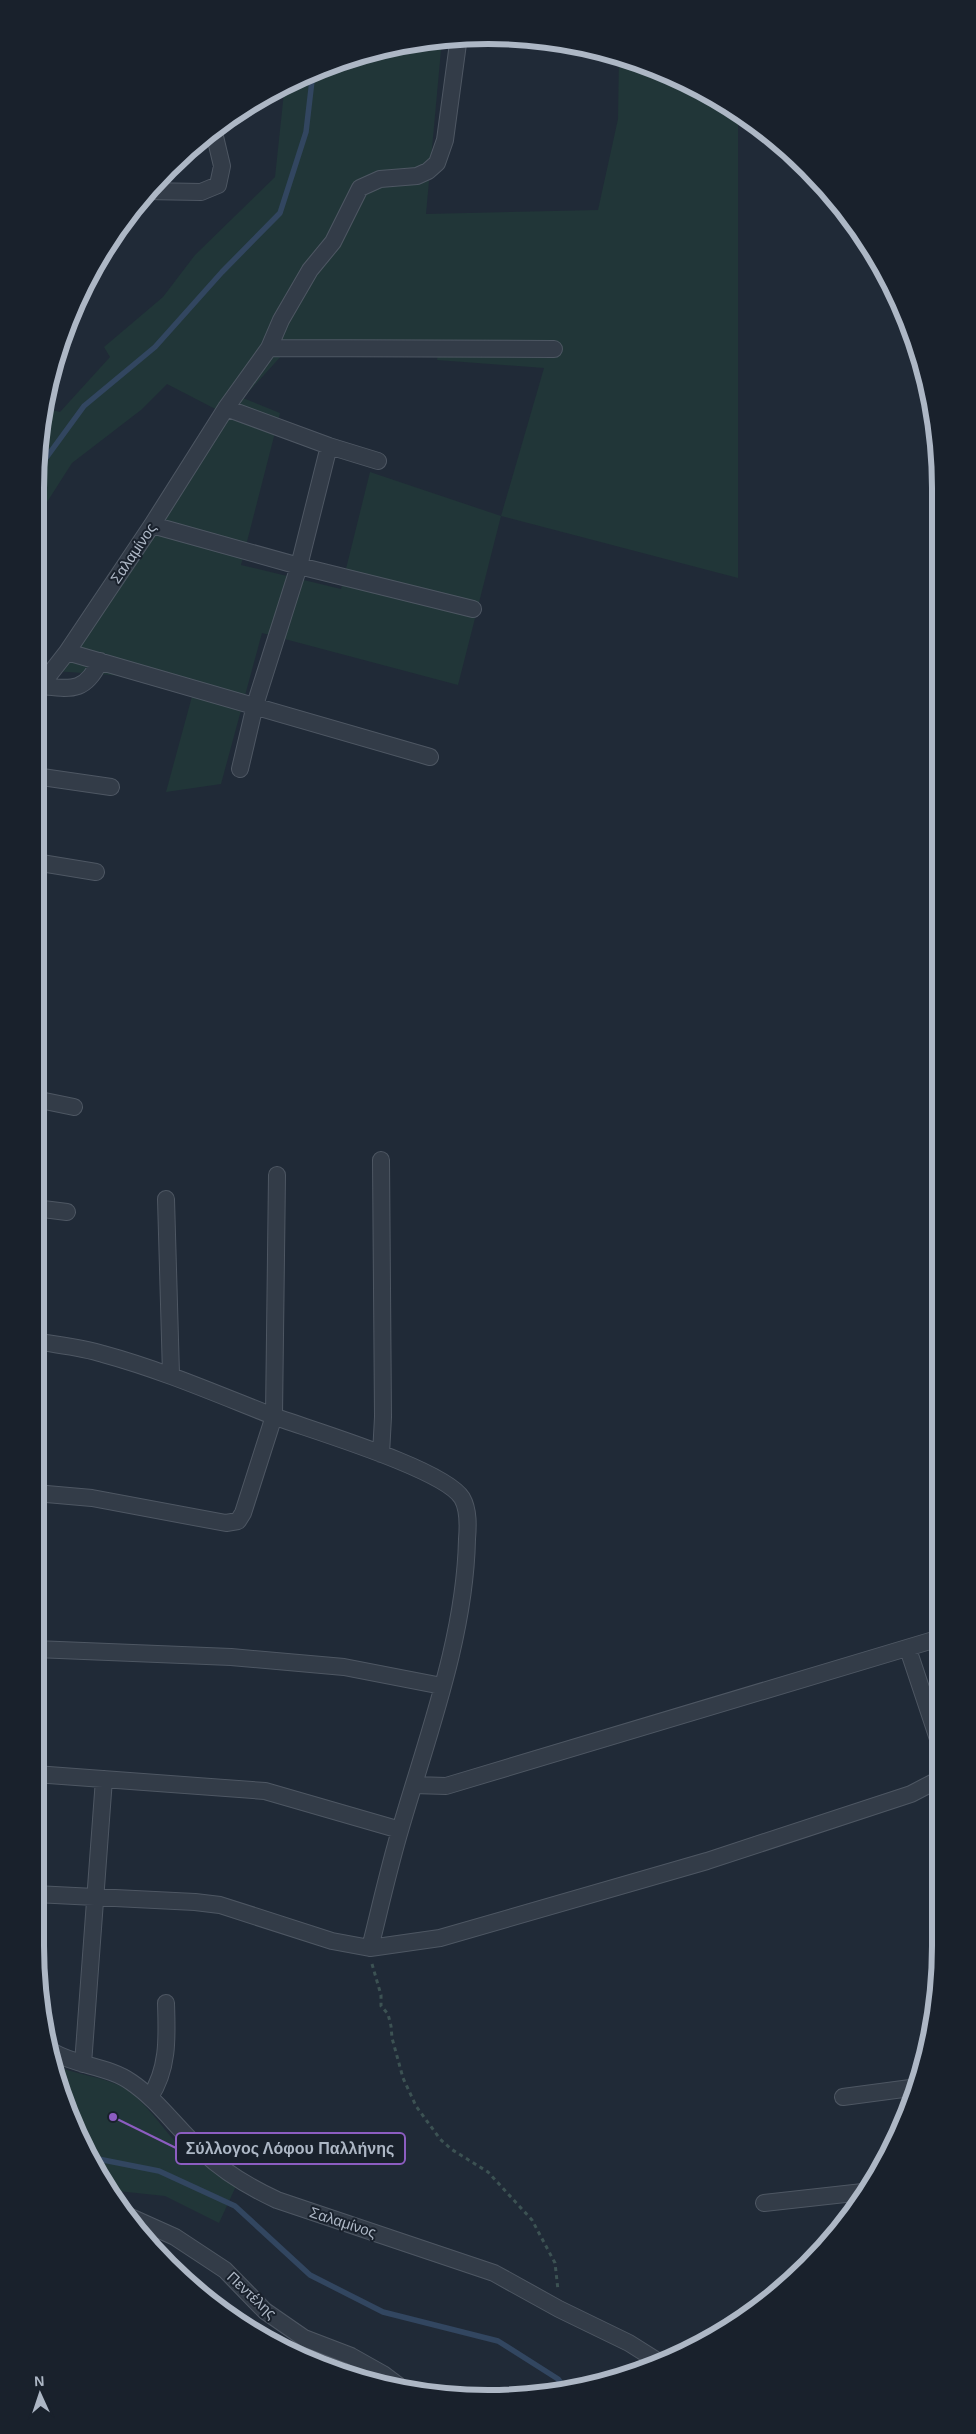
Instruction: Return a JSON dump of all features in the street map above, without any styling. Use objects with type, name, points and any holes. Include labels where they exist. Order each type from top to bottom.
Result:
[{"type":"street","name":"Σαλαμίνος","points":[[44,682],[67,652],[152,525],[226,408],[269,348],[281,320],[310,270],[333,242],[360,188],[380,179],[417,176],[428,171],[437,163],[445,140],[458,45]]},
{"type":"street","points":[[158,191],[201,192],[218,185],[222,166],[215,139]]},
{"type":"street","points":[[269,348],[554,349]]},
{"type":"street","points":[[226,408],[329,446],[378,461]]},
{"type":"street","points":[[240,768],[255,705],[299,566],[329,446]]},
{"type":"street","points":[[152,525],[299,566],[473,609]]},
{"type":"street","points":[[67,652],[430,757]]},
{"type":"street","points":[[44,690],[83,685],[92,677],[100,661]]},
{"type":"street","points":[[44,777],[111,787]]},
{"type":"street","points":[[44,863],[96,872]]},
{"type":"street","points":[[44,1101],[74,1107]]},
{"type":"street","points":[[381,1160],[383,1417],[381,1454]]},
{"type":"street","points":[[44,1494],[92,1498],[226,1523],[238,1521],[243,1513],[274,1416],[277,1175]]},
{"type":"street","points":[[166,1200],[171,1374]]},
{"type":"street","points":[[44,1209],[68,1212]]},
{"type":"street","points":[[44,1343],[100,1352],[171,1374],[274,1416],[381,1454],[450,1485],[463,1499],[468,1519],[465,1584],[442,1686],[400,1830],[370,1948]]},
{"type":"street","points":[[414,1785],[446,1786],[932,1641]]},
{"type":"street","points":[[44,1648],[231,1657],[344,1667],[442,1686]]},
{"type":"street","points":[[908,1649],[932,1721]]},
{"type":"street","points":[[44,1775],[265,1791],[400,1830]]},
{"type":"street","points":[[83,2064],[104,1780]]},
{"type":"street","points":[[44,1894],[220,1905],[332,1941],[370,1948],[440,1938],[707,1861],[910,1794],[932,1784]]},
{"type":"street","points":[[150,2097],[158,2084],[163,2070],[166,2049],[166,2003]]},
{"type":"street","name":"Σαλαμίνος","points":[[57,2054],[130,2081],[150,2097],[202,2152],[226,2172],[251,2188],[276,2200],[399,2239],[494,2273],[559,2309],[629,2342],[653,2358]]},
{"type":"street","points":[[843,2097],[909,2088]]},
{"type":"street","points":[[764,2203],[857,2193]]},
{"type":"street","name":"Πεντέλης","points":[[140,2221],[175,2237],[225,2270],[265,2311],[304,2338],[351,2356],[390,2379]]},
{"type":"path","points":[[932,488],[932,505]]},
{"type":"path","points":[[932,709],[932,751]]},
{"type":"path","points":[[370,1948],[381,2006],[388,2014],[403,2078],[416,2106],[440,2139],[451,2149],[488,2172],[532,2220],[555,2263],[559,2309]]},
{"type":"green space","points":[[441,47],[426,214],[598,210],[618,119],[619,64],[684,90],[710,103],[738,121],[738,578],[501,516],[458,685],[262,633],[221,784],[166,792],[194,689],[154,678],[54,671],[225,414],[167,384],[141,410],[72,463],[44,507],[45,459],[51,410],[60,412],[110,357],[104,347],[163,297],[195,255],[275,177],[284,94],[345,67],[401,52],[430,48]],"holes":[[[440,340],[437,360],[544,368],[501,516],[370,472],[341,589],[241,565],[280,413],[243,398],[283,354],[347,341]]]},
{"type":"green space","points":[[61,2068],[119,2085],[127,2090],[145,2105],[182,2149],[202,2164],[237,2184],[219,2223],[165,2196],[118,2191],[103,2168],[78,2116]]},
{"type":"waterway","points":[[45,459],[84,406],[155,347],[222,272],[280,213],[306,132],[312,81]]},
{"type":"waterway","points":[[99,2159],[159,2171],[235,2206],[310,2275],[383,2312],[498,2341],[558,2379],[562,2384]]},
{"type":"place","name":"Σύλλογος Λόφου Παλλήνης","points":[[113,2117]]}]
